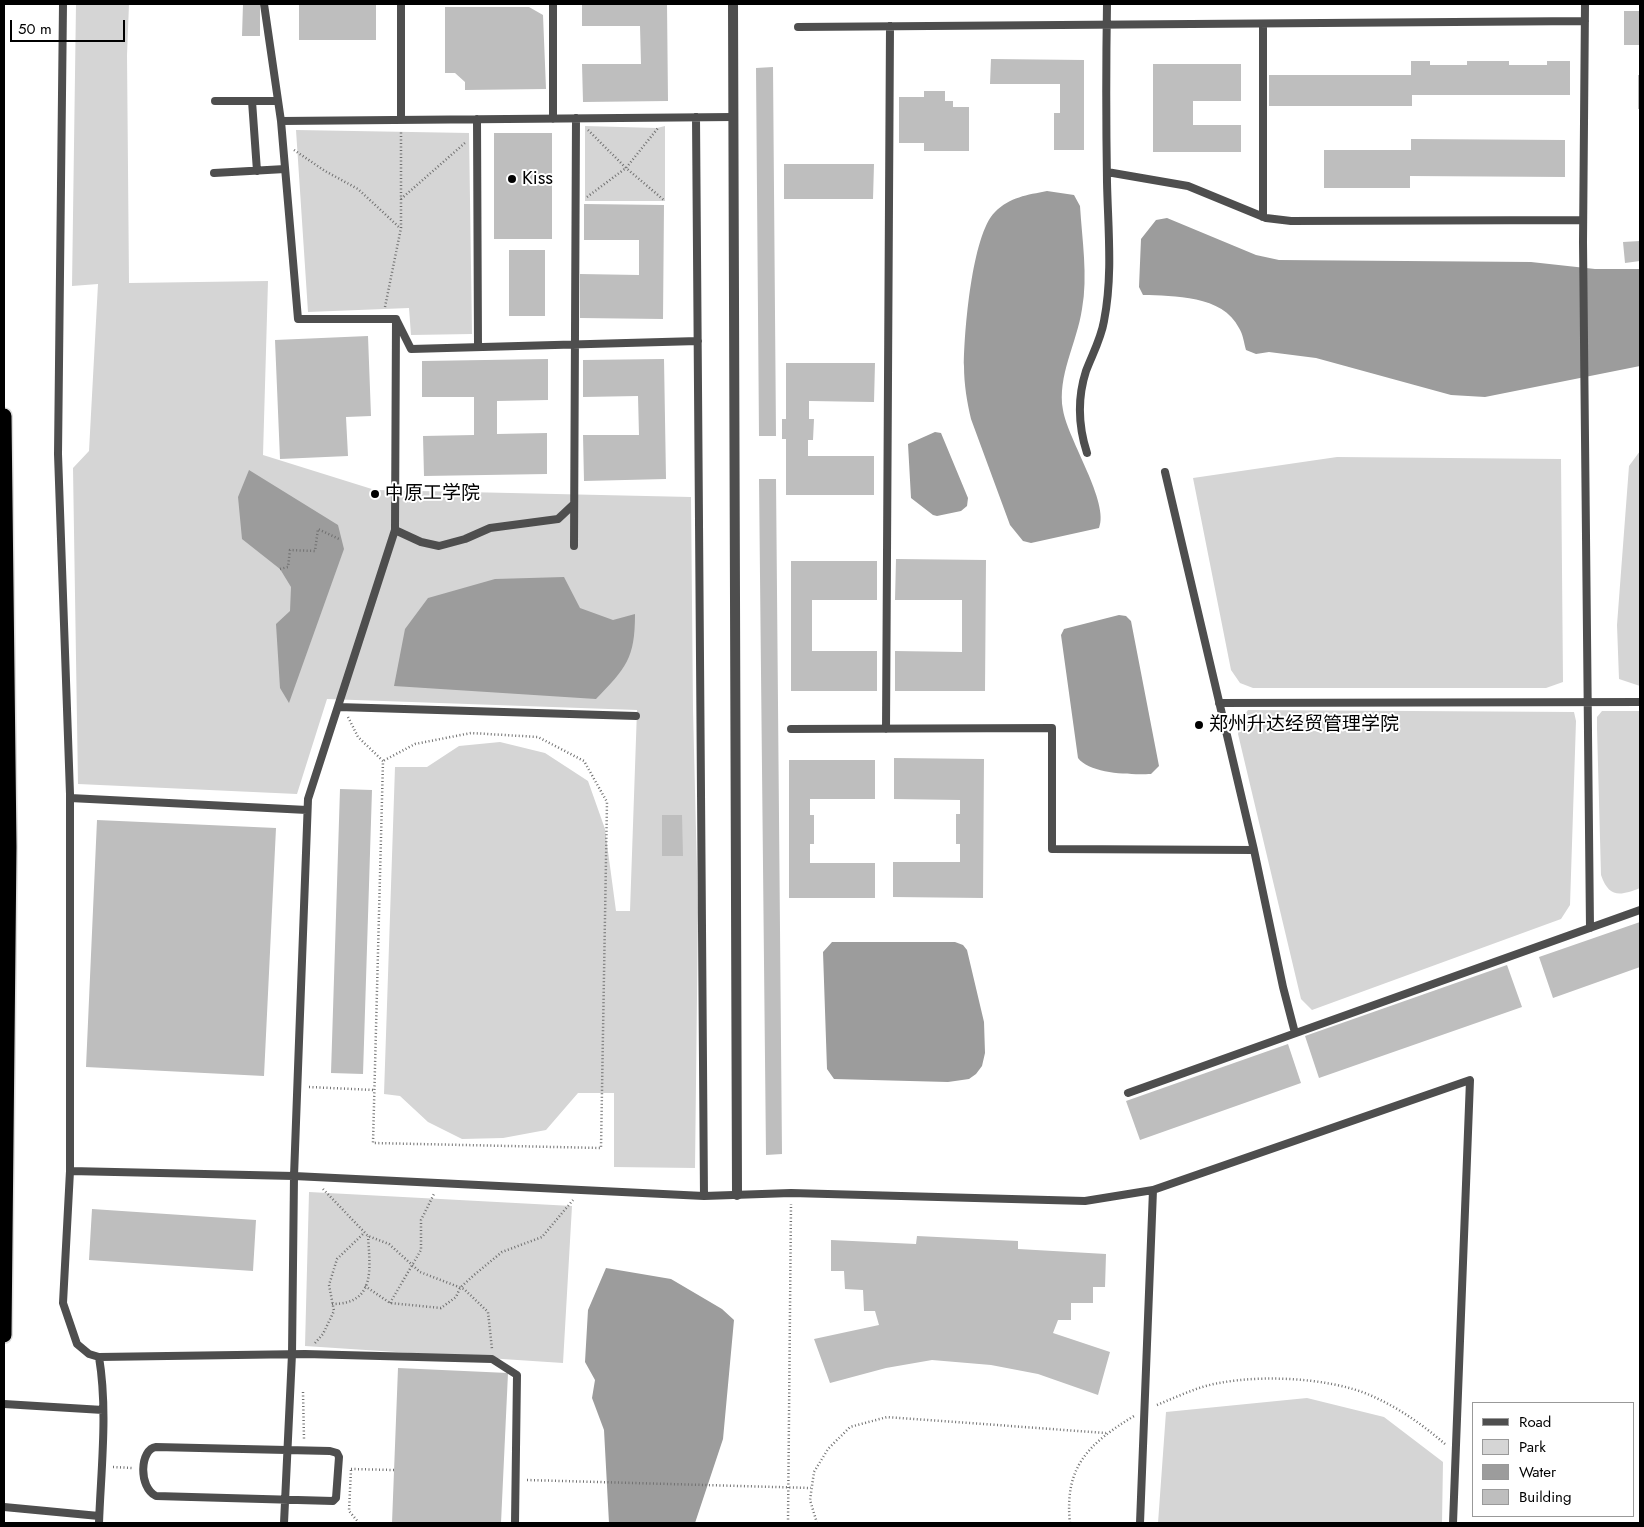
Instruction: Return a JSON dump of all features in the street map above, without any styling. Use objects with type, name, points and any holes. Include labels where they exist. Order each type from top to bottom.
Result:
[{"type":"highway","points":[[4,416],[10,847],[4,1335]]},
{"type":"street","points":[[733,4],[737,1195]]},
{"type":"lane","points":[[64,4],[58,454],[70,798],[70,1171],[63,1303],[77,1344],[90,1354],[99,1357],[305,1354],[492,1359],[517,1374],[515,1523]]},
{"type":"lane","points":[[264,4],[281,121],[298,319],[396,319]]},
{"type":"lane","points":[[401,4],[401,120]]},
{"type":"lane","points":[[553,4],[553,119]]},
{"type":"lane","points":[[1087,453],[1080,432],[1079,411],[1086,372],[1103,328],[1110,294],[1107,172],[1107,4]]},
{"type":"lane","points":[[1585,4],[1583,220],[1590,928]]},
{"type":"lane","points":[[798,27],[1585,21]]},
{"type":"lane","points":[[1263,24],[1263,217]]},
{"type":"lane","points":[[886,729],[890,26]]},
{"type":"lane","points":[[215,101],[278,101]]},
{"type":"lane","points":[[252,101],[257,171]]},
{"type":"lane","points":[[696,117],[704,1196]]},
{"type":"lane","points":[[281,121],[733,117]]},
{"type":"lane","points":[[574,546],[576,118]]},
{"type":"lane","points":[[477,119],[478,347]]},
{"type":"lane","points":[[214,173],[285,169]]},
{"type":"lane","points":[[1107,172],[1188,186],[1263,217],[1314,222],[1583,220]]},
{"type":"lane","points":[[396,319],[411,349],[698,341]]},
{"type":"lane","points":[[284,1523],[292,1354],[294,1176],[308,799],[340,707],[395,530],[396,319]]},
{"type":"lane","points":[[1165,472],[1254,850],[1282,987],[1295,1033]]},
{"type":"lane","points":[[395,530],[420,542],[439,546],[465,539],[490,528],[558,519],[574,504]]},
{"type":"lane","points":[[1219,703],[1640,702]]},
{"type":"lane","points":[[340,707],[636,716]]},
{"type":"lane","points":[[791,729],[1052,728],[1052,849],[1254,850]]},
{"type":"lane","points":[[70,798],[307,810]]},
{"type":"lane","points":[[1128,1093],[1640,910]]},
{"type":"lane","points":[[70,1171],[294,1176],[704,1196],[792,1193],[1085,1201],[1153,1190],[1470,1080],[1453,1523]]},
{"type":"lane","points":[[1140,1523],[1153,1190]]},
{"type":"lane","points":[[4,1507],[99,1519],[103,1378],[99,1357]]},
{"type":"lane","points":[[4,1404],[103,1410]]},
{"type":"lane","points":[[150,1448],[286,1450],[337,1453],[340,1457],[340,1469],[336,1498],[332,1501],[284,1498],[156,1496],[148,1492],[143,1482],[147,1452],[150,1448]]},
{"type":"path","points":[[576,118],[626,168],[665,201]]},
{"type":"path","points":[[576,205],[626,168],[667,118]]},
{"type":"path","points":[[383,319],[401,228],[401,120]]},
{"type":"path","points":[[401,199],[477,133]]},
{"type":"path","points":[[283,142],[325,171],[358,189],[401,228]]},
{"type":"path","points":[[280,569],[288,567],[290,550],[315,551],[318,529],[339,539]]},
{"type":"path","points":[[340,707],[358,737],[383,761],[373,1143],[601,1148],[607,802],[584,761],[538,737],[470,734],[415,744],[383,761]]},
{"type":"path","points":[[297,1087],[374,1090]]},
{"type":"path","points":[[312,1177],[364,1233],[389,1244],[420,1272],[460,1288],[488,1312],[492,1359]]},
{"type":"path","points":[[390,1303],[411,1264],[421,1250],[421,1220],[439,1184]]},
{"type":"path","points":[[365,1286],[390,1303],[441,1308],[456,1297],[460,1288],[502,1252],[542,1237],[581,1191]]},
{"type":"path","points":[[788,1523],[792,1193]]},
{"type":"path","points":[[305,1354],[323,1334],[334,1311],[329,1285],[337,1259],[364,1233]]},
{"type":"path","points":[[332,1304],[347,1304],[361,1296],[370,1273],[368,1236]]},
{"type":"path","points":[[1070,1523],[1068,1501],[1077,1465],[1106,1434],[1144,1410],[1201,1388],[1255,1379],[1318,1381],[1371,1395],[1420,1423],[1456,1453]]},
{"type":"path","points":[[817,1523],[810,1500],[814,1472],[828,1449],[850,1427],[888,1417],[1106,1434]]},
{"type":"path","points":[[101,1466],[144,1469]]},
{"type":"path","points":[[340,1469],[394,1470]]},
{"type":"path","points":[[515,1480],[812,1488]]},
{"type":"green space","points":[[76,4],[129,4],[127,55],[129,283],[268,281],[263,455],[375,490],[691,497],[693,710],[698,912],[695,1168],[614,1167],[614,1093],[578,1093],[546,1130],[503,1138],[462,1139],[428,1122],[400,1096],[384,1094],[395,767],[427,767],[459,746],[500,742],[545,753],[588,781],[605,829],[616,911],[630,911],[637,710],[327,699],[297,794],[78,784],[73,468],[89,451],[98,284],[72,286]]},
{"type":"green space","points":[[585,126],[657,128],[665,126],[665,201],[585,201]]},
{"type":"green space","points":[[296,130],[469,133],[472,334],[411,335],[409,308],[308,312]]},
{"type":"green space","points":[[1640,451],[1640,686],[1619,679],[1617,625],[1629,466]]},
{"type":"green space","points":[[1337,457],[1561,459],[1563,682],[1546,688],[1253,688],[1240,683],[1231,670],[1193,478]]},
{"type":"green space","points":[[1248,710],[1574,712],[1576,721],[1570,905],[1561,919],[1312,1010],[1301,999],[1238,734],[1242,718]]},
{"type":"green space","points":[[1602,711],[1640,711],[1640,888],[1627,893],[1612,891],[1608,888],[1601,875],[1597,717]]},
{"type":"green space","points":[[309,1192],[572,1206],[563,1363],[305,1346]]},
{"type":"green space","points":[[1307,1398],[1384,1417],[1443,1462],[1442,1523],[1158,1523],[1166,1412]]},
{"type":"water","points":[[1047,191],[1074,195],[1080,206],[1084,258],[1084,296],[1080,322],[1065,372],[1062,397],[1066,423],[1094,488],[1101,517],[1099,528],[1031,543],[1023,541],[1010,525],[971,419],[965,386],[964,351],[975,262],[980,241],[987,224],[995,212],[1007,203],[1019,197]]},
{"type":"water","points":[[1167,218],[1256,255],[1279,260],[1531,262],[1595,269],[1640,269],[1640,366],[1485,397],[1451,395],[1316,358],[1269,352],[1256,354],[1246,350],[1239,328],[1232,317],[1210,303],[1182,297],[1143,295],[1139,287],[1141,239],[1156,220]]},
{"type":"water","points":[[935,432],[941,433],[968,498],[967,506],[961,511],[937,516],[911,498],[908,444]]},
{"type":"water","points":[[249,470],[338,525],[344,549],[289,703],[280,688],[276,624],[290,611],[291,587],[280,569],[242,539],[238,497]]},
{"type":"water","points":[[564,577],[580,608],[613,620],[635,614],[633,642],[627,662],[615,679],[596,699],[394,686],[405,629],[428,598],[495,579]]},
{"type":"water","points":[[1119,615],[1126,616],[1131,621],[1159,766],[1151,774],[1123,774],[1101,770],[1084,763],[1078,758],[1061,635],[1064,629]]},
{"type":"water","points":[[832,942],[955,942],[963,945],[967,950],[984,1022],[985,1053],[982,1066],[976,1074],[969,1079],[948,1082],[834,1079],[827,1069],[823,952]]},
{"type":"water","points":[[606,1268],[671,1279],[722,1309],[734,1320],[723,1439],[695,1523],[609,1523],[604,1430],[592,1398],[595,1380],[585,1362],[588,1310]]},
{"type":"building","points":[[243,4],[260,4],[260,36],[242,36]]},
{"type":"building","points":[[299,4],[376,4],[376,40],[299,40]]},
{"type":"building","points":[[582,4],[667,4],[668,101],[583,102],[582,64],[641,64],[640,26],[582,26]]},
{"type":"building","points":[[445,7],[529,7],[543,15],[546,89],[465,90],[465,82],[455,73],[445,73]]},
{"type":"building","points":[[1624,11],[1640,11],[1640,45],[1624,45]]},
{"type":"building","points":[[991,59],[1084,60],[1084,150],[1054,150],[1054,113],[1060,113],[1060,84],[990,84]]},
{"type":"building","points":[[1411,61],[1430,61],[1430,65],[1467,65],[1467,61],[1509,61],[1509,65],[1547,65],[1547,61],[1570,61],[1570,95],[1412,95],[1412,106],[1269,106],[1269,75],[1411,75]]},
{"type":"building","points":[[1153,64],[1241,64],[1241,101],[1193,101],[1193,125],[1241,125],[1241,152],[1153,152]]},
{"type":"building","points":[[773,67],[776,436],[759,436],[756,68]]},
{"type":"building","points":[[1638,75],[1640,75],[1640,109],[1638,109]]},
{"type":"building","points":[[924,91],[945,91],[945,101],[953,101],[953,107],[969,107],[969,151],[924,151],[924,143],[899,143],[899,97],[924,97]]},
{"type":"building","points":[[494,133],[552,133],[552,239],[494,239]]},
{"type":"building","points":[[1411,139],[1565,140],[1565,177],[1410,176],[1410,188],[1324,188],[1324,150],[1411,150]]},
{"type":"building","points":[[784,164],[874,164],[873,199],[784,199]]},
{"type":"building","points":[[584,204],[664,205],[663,319],[580,318],[580,274],[639,275],[639,240],[584,240]]},
{"type":"building","points":[[1640,241],[1640,261],[1625,263],[1623,242]]},
{"type":"building","points":[[509,250],[545,250],[545,316],[509,316]]},
{"type":"building","points":[[368,336],[371,416],[346,417],[348,456],[280,459],[275,340]]},
{"type":"building","points":[[548,359],[548,400],[497,401],[497,434],[547,433],[547,474],[424,476],[423,436],[474,435],[474,397],[422,397],[422,361]]},
{"type":"building","points":[[664,359],[666,479],[584,481],[583,435],[639,435],[638,396],[583,397],[583,360]]},
{"type":"building","points":[[786,363],[875,363],[874,402],[809,401],[809,419],[814,419],[813,440],[808,440],[808,456],[874,456],[874,495],[786,495],[786,439],[782,439],[782,419],[786,419]]},
{"type":"building","points":[[759,479],[776,479],[782,1154],[766,1155]]},
{"type":"building","points":[[896,559],[986,560],[985,691],[895,691],[895,651],[962,652],[962,600],[895,600]]},
{"type":"building","points":[[791,561],[877,561],[877,600],[812,600],[812,651],[877,651],[877,691],[791,691]]},
{"type":"building","points":[[894,758],[984,759],[983,898],[893,897],[893,862],[960,862],[960,844],[956,844],[956,814],[960,814],[960,800],[894,799]]},
{"type":"building","points":[[789,760],[875,760],[875,799],[810,799],[810,815],[814,815],[814,844],[810,844],[810,863],[875,863],[875,898],[789,898]]},
{"type":"building","points":[[340,789],[372,790],[363,1074],[331,1073]]},
{"type":"building","points":[[662,815],[682,815],[683,856],[662,856]]},
{"type":"building","points":[[97,820],[276,828],[264,1076],[86,1067]]},
{"type":"building","points":[[1640,922],[1640,967],[1553,998],[1539,957]]},
{"type":"building","points":[[1507,965],[1522,1007],[1319,1078],[1305,1036]]},
{"type":"building","points":[[1288,1044],[1301,1083],[1140,1140],[1126,1101]]},
{"type":"building","points":[[92,1209],[256,1220],[253,1271],[89,1260]]},
{"type":"building","points":[[917,1236],[1018,1241],[1018,1249],[1106,1254],[1105,1287],[1093,1287],[1093,1303],[1071,1303],[1071,1320],[1058,1320],[1053,1333],[1110,1352],[1098,1395],[1038,1374],[991,1365],[932,1360],[886,1368],[830,1383],[814,1339],[879,1325],[875,1311],[864,1311],[863,1290],[845,1289],[844,1271],[831,1271],[831,1240],[916,1244]]},
{"type":"building","points":[[398,1368],[508,1373],[501,1523],[392,1523]]},
{"type":"place","name":"Kiss","points":[[512,179]]},
{"type":"place","name":"中原工学院","points":[[375,494]]},
{"type":"place","name":"郑州升达经贸管理学院","points":[[1199,725]]}]
